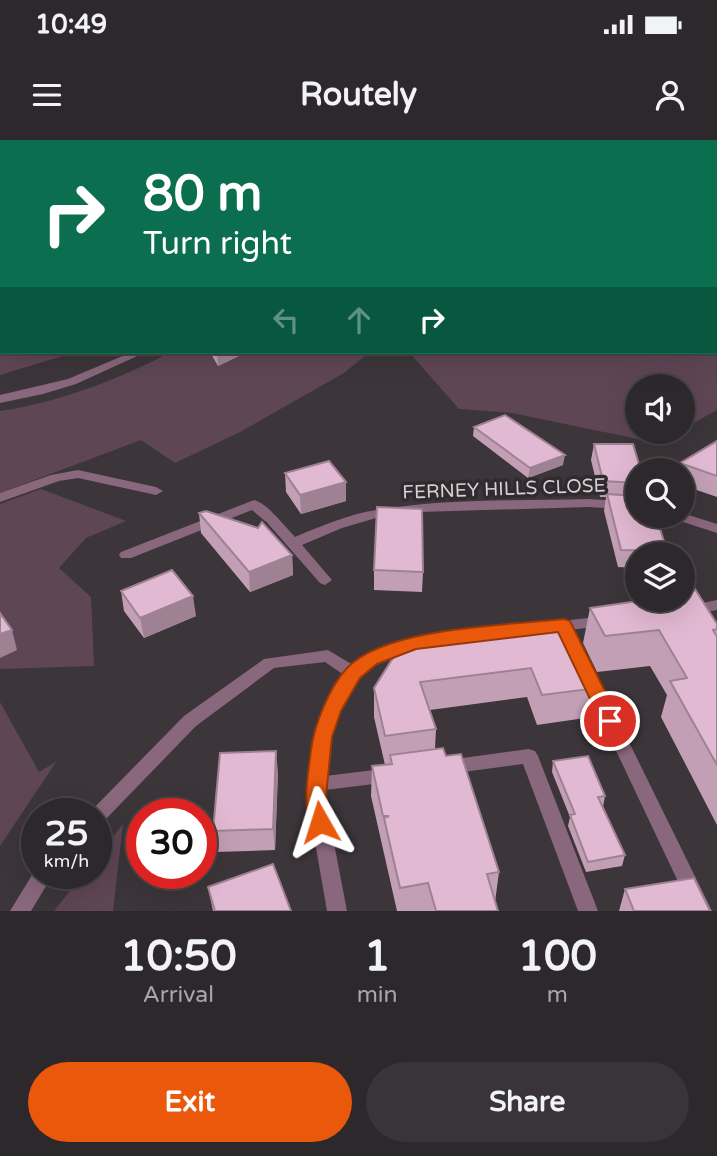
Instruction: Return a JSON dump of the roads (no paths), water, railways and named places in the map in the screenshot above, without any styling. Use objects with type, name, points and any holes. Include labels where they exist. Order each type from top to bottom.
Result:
[{"type":"street","points":[[0,398],[46,392],[84,379],[137,354]]},
{"type":"street","points":[[0,498],[55,478],[78,474],[156,491]]},
{"type":"street","name":"FERNEY HILLS CLOSE","points":[[294,543],[337,525],[375,514],[420,508],[588,503],[625,505]]},
{"type":"street","points":[[126,555],[254,504],[294,543],[324,580]]},
{"type":"street","points":[[695,521],[717,529]]},
{"type":"street","points":[[667,614],[717,605]]},
{"type":"street","points":[[337,911],[316,796],[322,737],[331,710],[353,673],[370,660],[413,643],[566,631],[622,619]]},
{"type":"street","points":[[112,800],[190,721],[270,663],[328,656],[353,673]]},
{"type":"street","points":[[582,663],[702,911]]},
{"type":"street","points":[[317,785],[529,756],[589,911]]},
{"type":"street","points":[[20,911],[34,889]]}]
